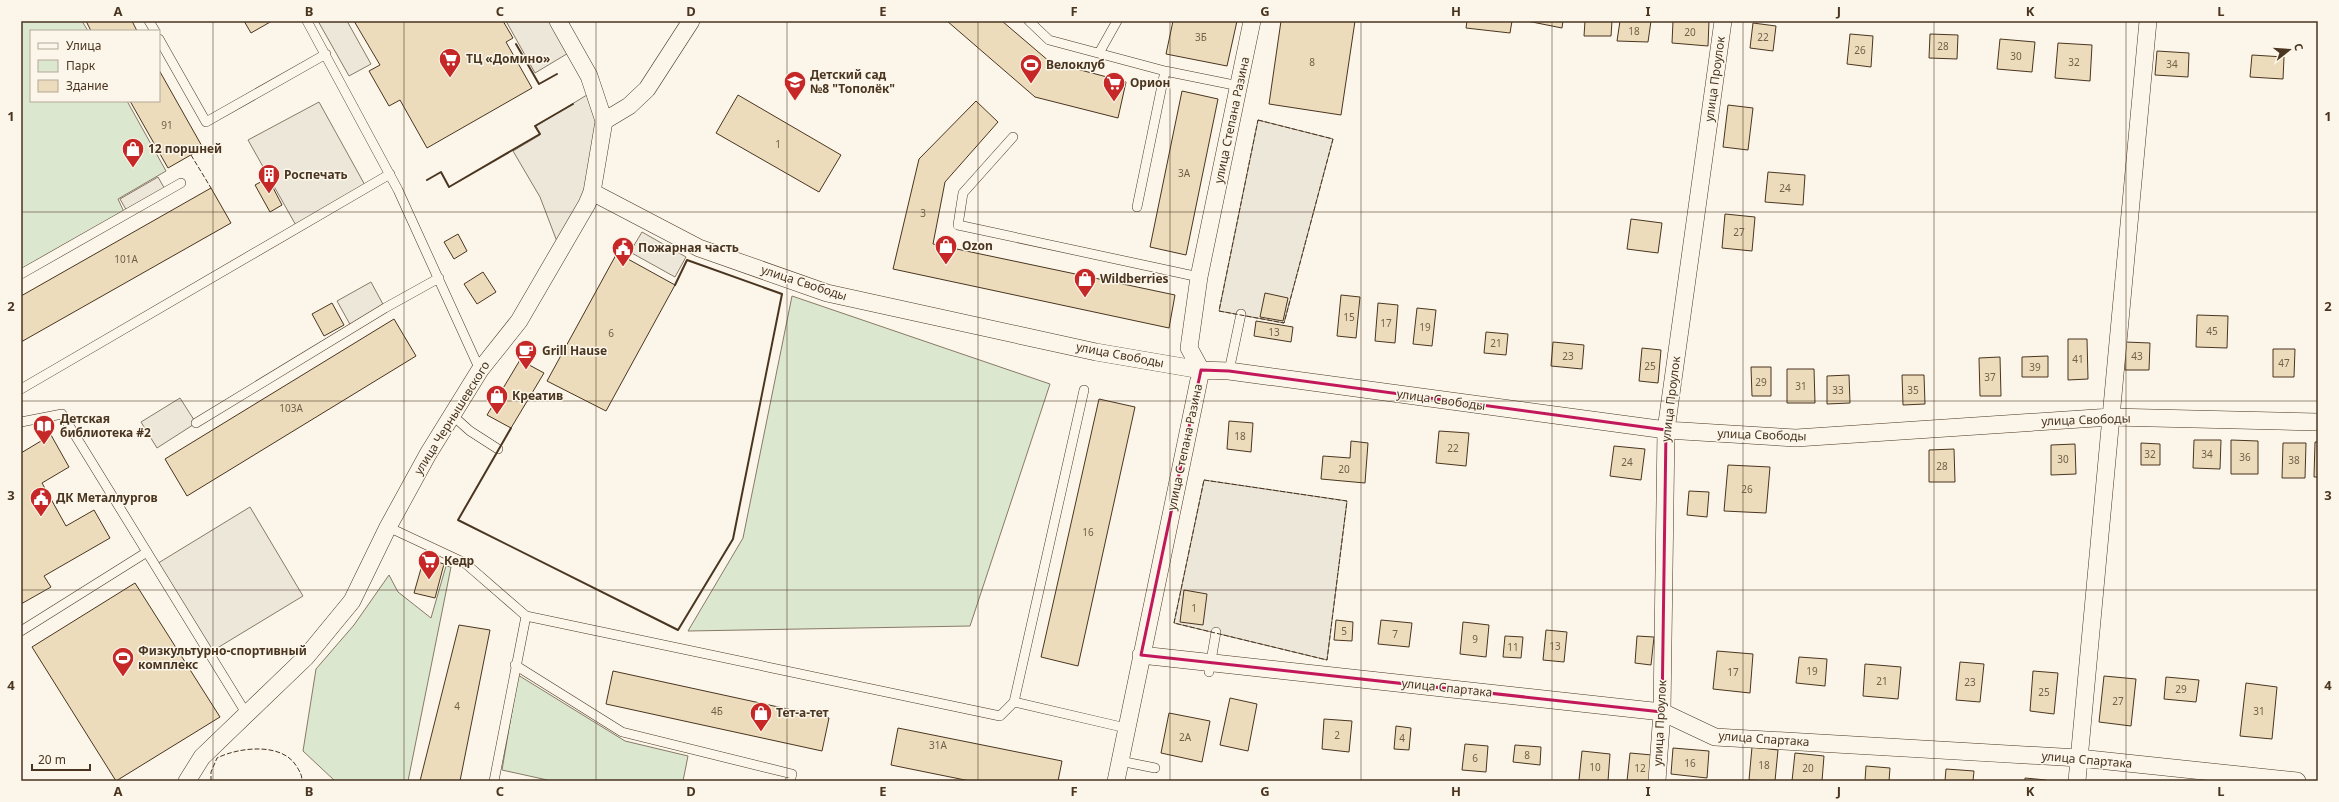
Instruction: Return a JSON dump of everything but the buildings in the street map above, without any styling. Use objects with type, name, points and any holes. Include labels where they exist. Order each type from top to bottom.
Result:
[{"type":"street","points":[[558,21],[589,76],[604,121],[629,106],[647,89],[692,21]]},
{"type":"street","name":"улица Степана Разина","points":[[1116,781],[1201,370],[1188,348],[1199,277],[1252,21]]},
{"type":"street","name":"улица Проулок","points":[[1657,781],[1662,712],[1666,430],[1723,21]]},
{"type":"street","points":[[2077,781],[2148,21]]},
{"type":"street","name":"улица Чернышевского","points":[[187,781],[202,757],[246,713],[306,657],[352,600],[388,527],[452,414],[480,370],[520,321],[561,252],[592,192],[604,121]]},
{"type":"street","name":"улица Свободы","points":[[592,192],[699,248],[827,293],[1096,352],[1201,370],[1229,371],[1666,430],[1796,438],[2111,417],[2318,422]]},
{"type":"street","name":"улица Спартака","points":[[1141,655],[1210,668],[1662,712],[1715,737],[2079,758],[2297,781]]},
{"type":"street","points":[[196,781],[202,757]]},
{"type":"lane","points":[[149,21],[154,30]]},
{"type":"lane","points":[[307,21],[390,174],[480,370]]},
{"type":"lane","points":[[1030,21],[1049,40],[1165,71],[1239,86]]},
{"type":"lane","points":[[1099,53],[1117,21]]},
{"type":"lane","points":[[160,41],[206,122],[326,54]]},
{"type":"lane","points":[[1137,207],[1165,71]]},
{"type":"lane","points":[[1013,137],[963,193],[958,225],[1199,277]]},
{"type":"lane","points":[[21,389],[390,174]]},
{"type":"lane","points":[[21,274],[182,183]]},
{"type":"lane","points":[[196,424],[385,308],[439,278]]},
{"type":"lane","points":[[1229,371],[1241,314]]},
{"type":"lane","points":[[388,527],[465,563],[526,616],[1000,716],[1014,702],[1084,390]]},
{"type":"lane","points":[[21,422],[62,414],[246,713]]},
{"type":"lane","points":[[452,414],[470,431],[498,449]]},
{"type":"lane","points":[[21,631],[147,552]]},
{"type":"lane","points":[[494,781],[515,665],[526,616]]},
{"type":"lane","points":[[1210,668],[1216,632]]},
{"type":"lane","points":[[515,665],[622,732],[792,774],[790,781]]},
{"type":"lane","points":[[1014,702],[1126,728]]},
{"type":"lane","points":[[1120,760],[1155,768]]},
{"type":"highlighted area","points":[[1201,370],[1229,371],[1666,430],[1662,712],[1141,655]]},
{"type":"green space","points":[[21,21],[82,21],[87,30],[30,30],[30,102],[128,102],[166,171],[118,199],[124,212],[21,269]]},
{"type":"green space","points":[[792,296],[1050,384],[970,626],[688,631],[743,538]]},
{"type":"green space","points":[[446,566],[451,567],[408,781],[335,781],[303,751],[316,669],[354,625],[389,575],[398,592],[431,618]]},
{"type":"green space","points":[[518,675],[625,741],[688,756],[683,781],[552,781],[502,770]]},
{"type":"shaded area","points":[[318,21],[347,21],[371,64],[349,76]]},
{"type":"shaded area","points":[[506,21],[558,21],[575,49],[535,73]]},
{"type":"shaded area","points":[[595,90],[601,108],[592,192],[561,252],[540,197],[513,151],[540,135],[536,126]]},
{"type":"shaded area","points":[[319,102],[366,187],[298,229],[248,140]]},
{"type":"shaded area","points":[[1258,120],[1333,139],[1284,323],[1219,311]]},
{"type":"shaded area","points":[[158,177],[166,191],[128,213],[120,199]]},
{"type":"shaded area","points":[[642,232],[686,257],[675,277],[630,252]]},
{"type":"shaded area","points":[[371,282],[385,308],[352,328],[337,301]]},
{"type":"shaded area","points":[[180,398],[196,423],[157,448],[141,422]]},
{"type":"shaded area","points":[[1204,480],[1347,501],[1327,660],[1174,623]]},
{"type":"shaded area","points":[[250,507],[303,596],[209,653],[155,565]]},
{"type":"fence","points":[[1258,120],[1333,139],[1284,323],[1219,311],[1258,120]]},
{"type":"fence","points":[[191,155],[211,188]]},
{"type":"fence","points":[[1204,480],[1347,501],[1327,660],[1174,623],[1204,480]]},
{"type":"fence","points":[[211,781],[211,772],[217,758],[226,754],[248,749],[271,750],[282,754],[290,759],[297,767],[302,777],[302,781]]},
{"type":"wall","points":[[516,44],[539,84],[557,74]]},
{"type":"wall","points":[[427,180],[441,172],[449,187],[540,134],[535,126],[573,104]]},
{"type":"wall","points":[[511,428],[458,520],[678,630],[733,539],[782,294],[687,260],[675,285]]},
{"type":"place","name":"ТЦ «Домино»","points":[[450,78]]},
{"type":"place","name":"Велоклуб","points":[[1031,84]]},
{"type":"place","name":"Детский сад №8 \"Тополёк\"","points":[[795,102]]},
{"type":"place","name":"Орион","points":[[1114,102]]},
{"type":"place","name":"12 поршней","points":[[133,168]]},
{"type":"place","name":"Роспечать","points":[[269,194]]},
{"type":"place","name":"Ozon","points":[[946,266]]},
{"type":"place","name":"Пожарная часть","points":[[623,268]]},
{"type":"place","name":"Wildberries","points":[[1085,298]]},
{"type":"place","name":"Grill Hause","points":[[526,370]]},
{"type":"place","name":"Креатив","points":[[497,416]]},
{"type":"place","name":"Детская библиотека #2","points":[[44,446]]},
{"type":"place","name":"ДК Металлургов","points":[[41,518]]},
{"type":"place","name":"Кедр","points":[[429,580]]},
{"type":"place","name":"Физкультурно-спортивный комплекс","points":[[123,678]]},
{"type":"place","name":"Тет-а-тет","points":[[761,732]]}]
